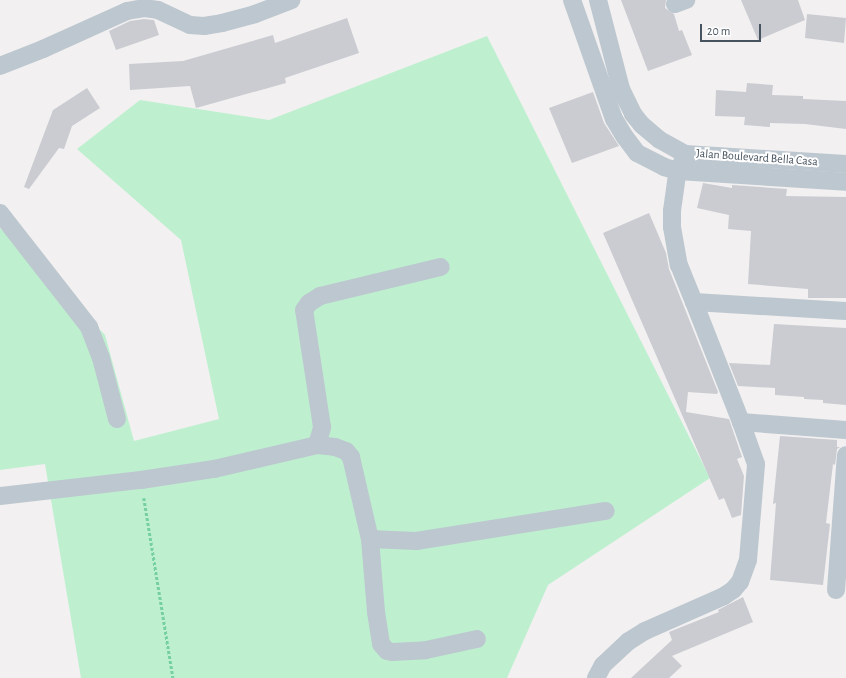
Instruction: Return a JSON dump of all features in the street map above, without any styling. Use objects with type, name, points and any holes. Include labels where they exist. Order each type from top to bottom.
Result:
[{"type":"street","points":[[0,66],[43,49],[128,11],[144,8],[158,10],[190,25],[204,26],[222,23],[255,14],[290,0]]},
{"type":"street","name":"Jalan Boulevard Bella Casa","points":[[572,0],[598,78],[614,118],[624,137],[637,153],[664,167],[678,171],[846,182]]},
{"type":"street","name":"Jalan Boulevard Bella Casa","points":[[598,0],[621,89],[633,114],[649,132],[685,154],[846,164]]},
{"type":"street","points":[[596,678],[603,665],[629,641],[644,632],[724,596],[733,590],[740,582],[748,560],[756,464],[754,452],[679,265],[672,227],[672,211],[678,171],[685,154]]},
{"type":"street","points":[[0,212],[89,327],[101,358],[117,419]]},
{"type":"street","points":[[317,445],[322,427],[304,310],[306,306],[320,296],[441,267]]},
{"type":"street","points":[[694,302],[846,311]]},
{"type":"street","points":[[741,422],[846,430]]},
{"type":"street","points":[[0,496],[141,480],[214,468],[317,445],[326,445],[346,451],[351,457],[370,540],[379,638],[384,648],[392,652],[426,650],[477,639]]},
{"type":"street","points":[[836,590],[846,455]]},
{"type":"street","points":[[370,540],[416,541],[606,511]]},
{"type":"path","points":[[141,480],[173,678]]},
{"type":"green space","points":[[487,36],[710,478],[548,585],[507,678],[81,678],[45,464],[0,470],[0,228],[105,335],[134,441],[219,419],[181,240],[77,149],[140,100],[269,120]]},
{"type":"building","points":[[621,0],[666,0],[665,8],[674,14],[679,31],[682,30],[692,55],[648,71]]},
{"type":"building","points":[[741,0],[798,0],[805,20],[758,40]]},
{"type":"building","points":[[807,14],[846,18],[844,43],[805,38]]},
{"type":"building","points":[[347,18],[359,53],[285,78],[286,83],[196,108],[190,86],[130,90],[129,64],[183,61],[273,35],[275,43]]},
{"type":"building","points":[[144,19],[154,20],[159,35],[116,50],[109,31],[130,21]]},
{"type":"building","points":[[747,83],[773,85],[772,95],[803,96],[803,99],[846,101],[846,129],[805,124],[770,123],[770,127],[744,125],[745,117],[715,116],[716,90],[746,92]]},
{"type":"building","points":[[87,88],[100,108],[72,126],[64,149],[59,148],[29,189],[24,187],[53,110]]},
{"type":"building","points":[[593,92],[604,123],[619,146],[572,163],[549,108]]},
{"type":"building","points":[[703,183],[732,188],[732,185],[787,189],[786,196],[846,197],[846,298],[808,298],[808,289],[748,284],[751,231],[728,229],[729,215],[697,208]]},
{"type":"building","points":[[649,213],[666,253],[669,269],[718,392],[717,394],[688,392],[686,412],[729,419],[742,457],[737,459],[744,476],[741,515],[732,518],[724,498],[719,500],[603,233]]},
{"type":"building","points":[[774,324],[846,328],[846,405],[823,403],[823,400],[804,399],[804,397],[775,395],[775,388],[738,386],[729,363],[770,365]]},
{"type":"building","points":[[780,436],[837,440],[837,447],[840,447],[837,449],[835,465],[833,464],[826,523],[830,524],[823,585],[770,580],[776,503],[773,504]]},
{"type":"building","points":[[743,597],[753,622],[672,656],[682,666],[669,678],[631,678],[672,640],[669,632],[719,612],[718,610]]}]
